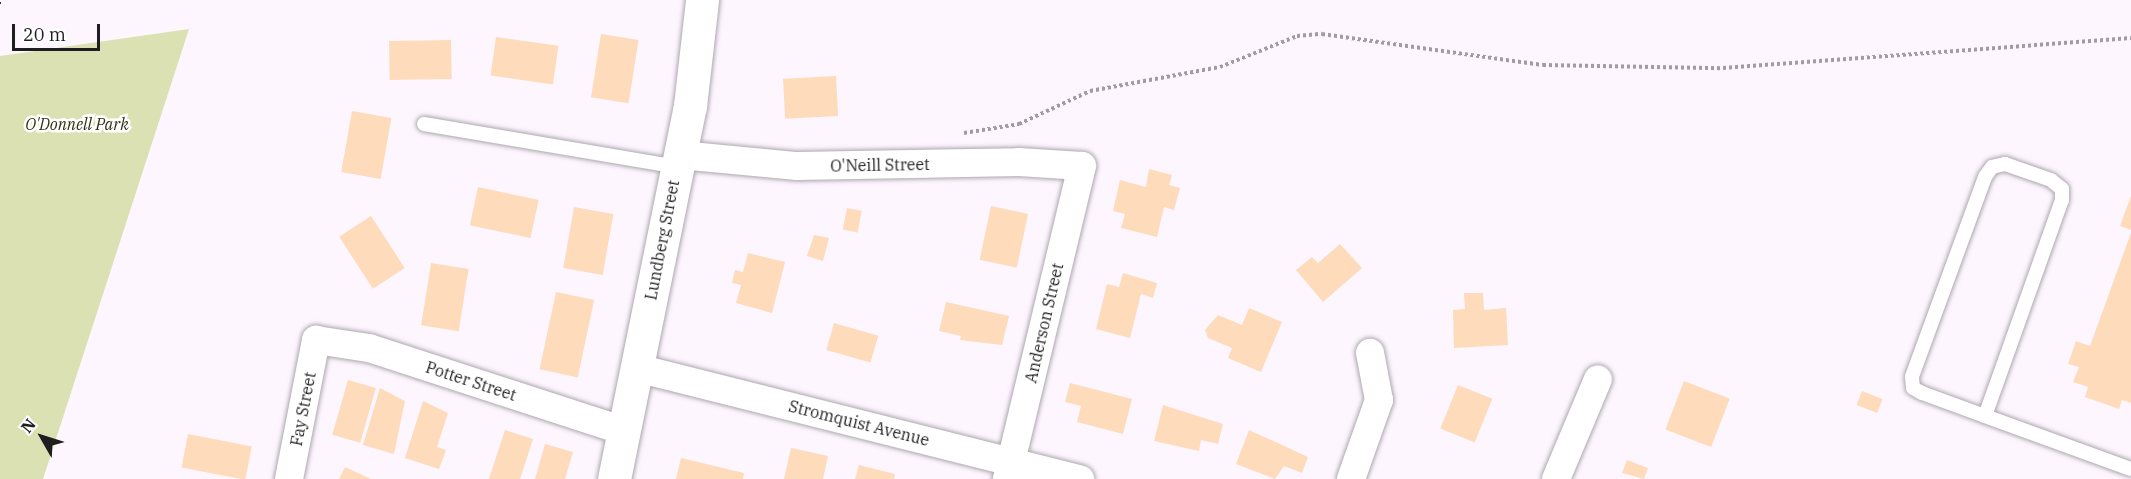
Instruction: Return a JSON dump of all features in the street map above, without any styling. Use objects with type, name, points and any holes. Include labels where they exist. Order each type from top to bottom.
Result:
[{"type":"street","name":"Lundberg Street","points":[[614,479],[678,161],[701,10]]},
{"type":"street","name":"O'Neill Street","points":[[678,161],[788,165],[1082,166]]},
{"type":"street","name":"Anderson Street","points":[[1010,470],[1082,166]]},
{"type":"street","name":"Potter Street","points":[[316,340],[369,348],[624,431]]},
{"type":"street","name":"Fay Street","points":[[289,479],[316,340]]},
{"type":"street","points":[[1351,479],[1378,400],[1370,353]]},
{"type":"street","name":"Stromquist Avenue","points":[[637,368],[1010,470],[1080,479]]},
{"type":"street","points":[[1556,479],[1598,379]]},
{"type":"lane","points":[[424,124],[678,161]]},
{"type":"lane","points":[[1985,416],[2061,200],[2062,189],[2051,180],[2005,164],[1992,167],[1984,177],[1912,377],[1913,388],[1922,393],[1985,416],[2131,469]]},
{"type":"path","points":[[931,164],[961,134],[977,127],[1019,124],[1090,91],[1221,67],[1297,36],[1322,34],[1543,65],[1723,68],[2131,38]]},
{"type":"green space","name":"O'Donnell Park","points":[[189,29],[43,479],[0,479],[0,56]]},
{"type":"building","points":[[601,34],[639,40],[629,103],[591,97]]},
{"type":"building","points":[[496,37],[558,46],[553,84],[491,76]]},
{"type":"building","points":[[451,40],[452,79],[390,80],[389,41]]},
{"type":"building","points":[[836,76],[838,116],[785,119],[783,79]]},
{"type":"building","points":[[352,111],[391,118],[381,179],[341,172]]},
{"type":"building","points":[[1149,169],[1172,175],[1169,185],[1180,188],[1174,210],[1164,207],[1157,237],[1121,228],[1125,214],[1113,211],[1120,180],[1146,187]]},
{"type":"building","points":[[478,187],[539,200],[531,238],[470,225]]},
{"type":"building","points":[[2131,196],[2131,230],[2120,226]]},
{"type":"building","points":[[991,206],[1028,214],[1017,268],[980,260]]},
{"type":"building","points":[[574,207],[613,214],[603,275],[563,268]]},
{"type":"building","points":[[847,208],[862,211],[858,232],[843,230]]},
{"type":"building","points":[[371,216],[405,268],[373,289],[339,237]]},
{"type":"building","points":[[2131,233],[2131,403],[2122,400],[2119,409],[2085,397],[2088,387],[2073,382],[2079,367],[2068,364],[2076,341],[2090,346]]},
{"type":"building","points":[[814,235],[829,238],[823,261],[807,256]]},
{"type":"building","points":[[1340,244],[1362,268],[1323,302],[1296,270],[1312,257],[1318,263]]},
{"type":"building","points":[[748,253],[785,262],[772,313],[736,303],[741,285],[732,283],[735,270],[743,272]]},
{"type":"building","points":[[431,263],[469,269],[459,331],[421,325]]},
{"type":"building","points":[[1123,273],[1157,283],[1153,298],[1141,294],[1130,338],[1096,329],[1107,284],[1119,287]]},
{"type":"building","points":[[556,292],[594,300],[578,377],[540,369]]},
{"type":"building","points":[[1464,293],[1483,293],[1484,310],[1506,308],[1508,345],[1454,348],[1453,310],[1465,309]]},
{"type":"building","points":[[946,302],[1009,316],[1002,345],[960,340],[961,336],[939,331]]},
{"type":"building","points":[[1249,308],[1282,322],[1261,372],[1228,358],[1232,348],[1208,338],[1205,330],[1218,315],[1242,325]]},
{"type":"building","points":[[834,323],[878,336],[871,363],[826,350]]},
{"type":"building","points":[[348,380],[376,388],[360,443],[332,435]]},
{"type":"building","points":[[1684,381],[1730,399],[1711,447],[1665,430]]},
{"type":"building","points":[[1070,383],[1132,399],[1123,434],[1077,422],[1081,406],[1065,402]]},
{"type":"building","points":[[1458,385],[1492,399],[1475,442],[1440,429]]},
{"type":"building","points":[[380,388],[405,401],[394,454],[363,445]]},
{"type":"building","points":[[1862,391],[1883,399],[1877,413],[1857,405]]},
{"type":"building","points":[[423,401],[448,413],[437,447],[446,450],[439,469],[405,458]]},
{"type":"building","points":[[1163,405],[1223,424],[1218,444],[1201,440],[1199,451],[1154,441]]},
{"type":"building","points":[[505,430],[533,439],[520,479],[489,479]]},
{"type":"building","points":[[1249,430],[1308,457],[1302,473],[1284,466],[1275,479],[1236,464]]},
{"type":"building","points":[[188,434],[252,446],[245,479],[182,467]]},
{"type":"building","points":[[545,444],[573,452],[565,479],[535,479]]},
{"type":"building","points":[[791,448],[828,456],[823,479],[784,479]]},
{"type":"building","points":[[681,458],[744,473],[743,479],[676,479]]},
{"type":"building","points":[[1627,460],[1648,468],[1644,479],[1622,473]]},
{"type":"building","points":[[859,465],[895,474],[894,479],[855,479]]},
{"type":"building","points":[[345,467],[371,479],[339,479]]}]
